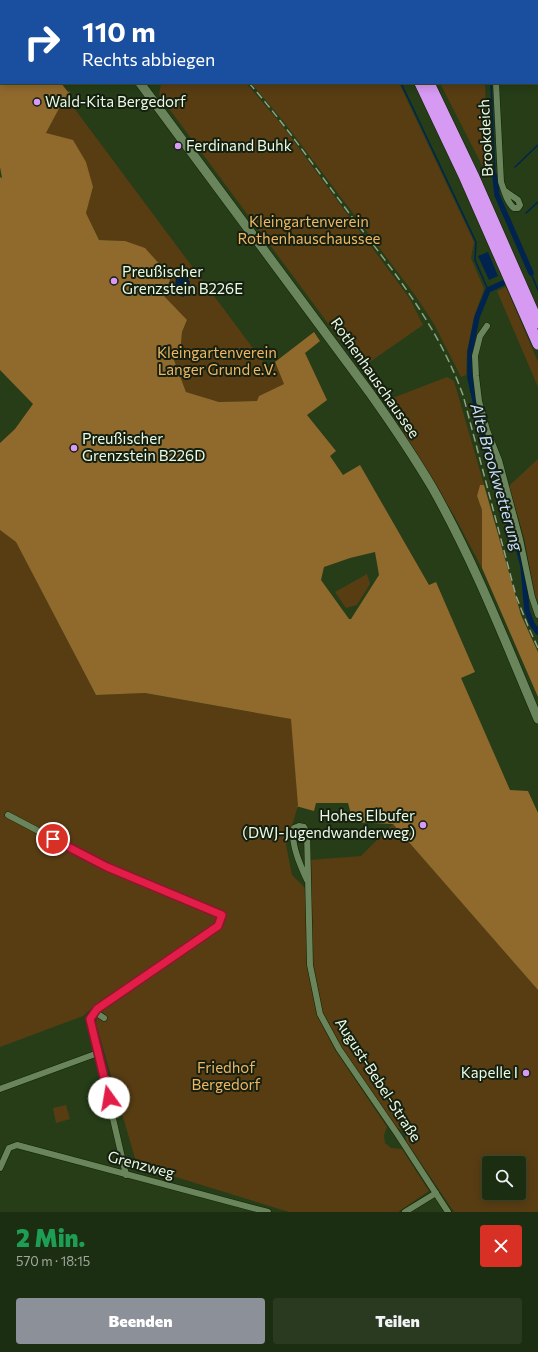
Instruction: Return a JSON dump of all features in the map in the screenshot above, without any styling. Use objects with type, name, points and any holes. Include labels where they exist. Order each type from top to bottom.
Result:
[{"type":"highway","points":[[420,84],[465,178],[538,344]]},
{"type":"highway","points":[[430,84],[476,182],[538,323]]},
{"type":"main road","name":"Rothenhauschaussee","points":[[141,84],[366,388],[432,487],[472,567],[538,719]]},
{"type":"street","name":"Brookdeich","points":[[496,84],[499,172],[505,191]]},
{"type":"street","points":[[487,326],[480,336],[475,356],[479,401],[487,430],[499,460],[520,539],[532,597],[538,615]]},
{"type":"street","points":[[8,815],[107,867],[222,915],[218,926],[125,989],[95,1012],[90,1019],[126,1175]]},
{"type":"street","name":"August-Bebel-Straße","points":[[308,880],[301,868],[293,837],[294,828],[299,826],[304,827],[307,833],[310,965],[320,1014],[339,1049],[398,1135],[448,1212]]},
{"type":"street","points":[[95,1012],[104,1018]]},
{"type":"street","points":[[0,1089],[98,1053]]},
{"type":"street","name":"Grenzweg","points":[[0,1168],[9,1148],[17,1144],[126,1175],[268,1212]]},
{"type":"street","points":[[405,1212],[436,1193]]},
{"type":"green space","name":"Kleingartenverein Rothenhauschaussee","points":[[161,84],[247,84],[281,124],[410,299],[423,325],[361,368],[159,95]]},
{"type":"green space","points":[[252,84],[399,84],[474,242],[471,258],[484,289],[474,317],[467,351],[466,375],[461,377],[434,324],[415,295],[284,122]]},
{"type":"green space","points":[[441,84],[485,84],[488,177]]},
{"type":"green space","name":"Kleingartenverein Langer Grund e.V.","points":[[70,91],[71,104],[267,367],[275,362],[284,384],[259,396],[258,401],[219,402],[186,392],[174,360],[180,354],[182,332],[187,321],[164,296],[169,283],[125,241],[99,240],[86,213],[93,187],[46,133]]},
{"type":"green space","points":[[506,287],[538,362],[538,387],[497,291]]},
{"type":"green space","points":[[447,377],[454,381],[484,485],[480,485],[477,496],[482,510],[482,568],[455,517],[385,401]]},
{"type":"green space","points":[[538,459],[538,602],[535,595],[524,538],[509,486]]},
{"type":"green space","name":"Friedhof Bergedorf","points":[[0,530],[16,542],[96,695],[145,693],[292,719],[298,806],[286,845],[292,875],[306,889],[307,963],[317,1015],[335,1050],[387,1127],[384,1135],[385,1143],[391,1148],[402,1149],[429,1191],[398,1212],[289,1212],[137,1165],[96,1024],[97,1014],[99,1011],[94,1006],[83,1016],[0,1047]]},
{"type":"green space","points":[[367,574],[370,584],[357,605],[346,608],[335,592]]},
{"type":"green space","points":[[393,824],[538,990],[538,1212],[454,1212],[406,1141],[404,1132],[401,1129],[396,1128],[341,1048],[323,1013],[312,963],[310,860],[361,856]]},
{"type":"green space","points":[[66,1105],[70,1119],[56,1123],[53,1108]]},
{"type":"shaded area","points":[[0,84],[62,84],[68,92],[70,91],[46,133],[73,140],[86,162],[93,187],[86,213],[99,240],[125,241],[145,248],[171,277],[164,296],[187,320],[182,332],[180,354],[174,360],[186,392],[219,402],[257,401],[259,396],[284,384],[275,362],[314,332],[320,341],[305,353],[327,400],[307,415],[336,451],[330,456],[343,475],[360,465],[429,585],[436,582],[475,672],[461,678],[510,790],[528,791],[538,813],[538,990],[393,824],[353,822],[348,803],[316,803],[314,811],[296,806],[298,806],[291,719],[145,693],[96,695],[16,542],[0,530],[0,443],[15,429],[33,404],[0,370],[0,177],[2,178],[0,167]],"holes":[[[375,552],[379,575],[351,619],[349,619],[321,580],[324,567],[350,558]]]},
{"type":"shaded area","points":[[480,485],[484,485],[521,615],[538,652],[538,697],[482,568],[482,510],[477,496]]},
{"type":"water","points":[[488,252],[498,276],[489,280],[478,256]]},
{"type":"water","points":[[181,275],[187,276],[190,282],[187,294],[183,297],[176,294],[175,285],[176,278]]},
{"type":"waterway","points":[[401,84],[476,242],[475,260],[488,290]]},
{"type":"waterway","points":[[491,84],[495,176]]},
{"type":"waterway","points":[[515,167],[538,145]]},
{"type":"waterway","points":[[495,176],[497,195],[531,273]]},
{"type":"waterway","points":[[526,213],[538,202]]},
{"type":"waterway","points":[[531,273],[538,290]]},
{"type":"waterway","name":"Alte Brookwetterung","points":[[503,283],[488,290],[477,317],[470,352],[470,378],[485,446],[493,462],[504,496],[511,531],[523,566],[527,611],[532,624],[538,632]]},
{"type":"railway","points":[[250,84],[288,131],[398,278],[441,345],[463,395],[516,596],[538,648]]},
{"type":"place","name":"Wald-Kita Bergedorf","points":[[37,102]]},
{"type":"place","name":"Ferdinand Buhk","points":[[178,146]]},
{"type":"place","name":"Preußischer Grenzstein B226E","points":[[114,281]]},
{"type":"place","name":"Preußischer Grenzstein B226D","points":[[74,448]]},
{"type":"place","name":"Hohes Elbufer (DWJ-Jugendwanderweg)","points":[[423,825]]},
{"type":"place","name":"Kapelle I","points":[[526,1073]]},
{"type":"route","points":[[53,839],[107,867],[222,915],[218,926],[97,1009],[90,1019],[109,1098]]}]
